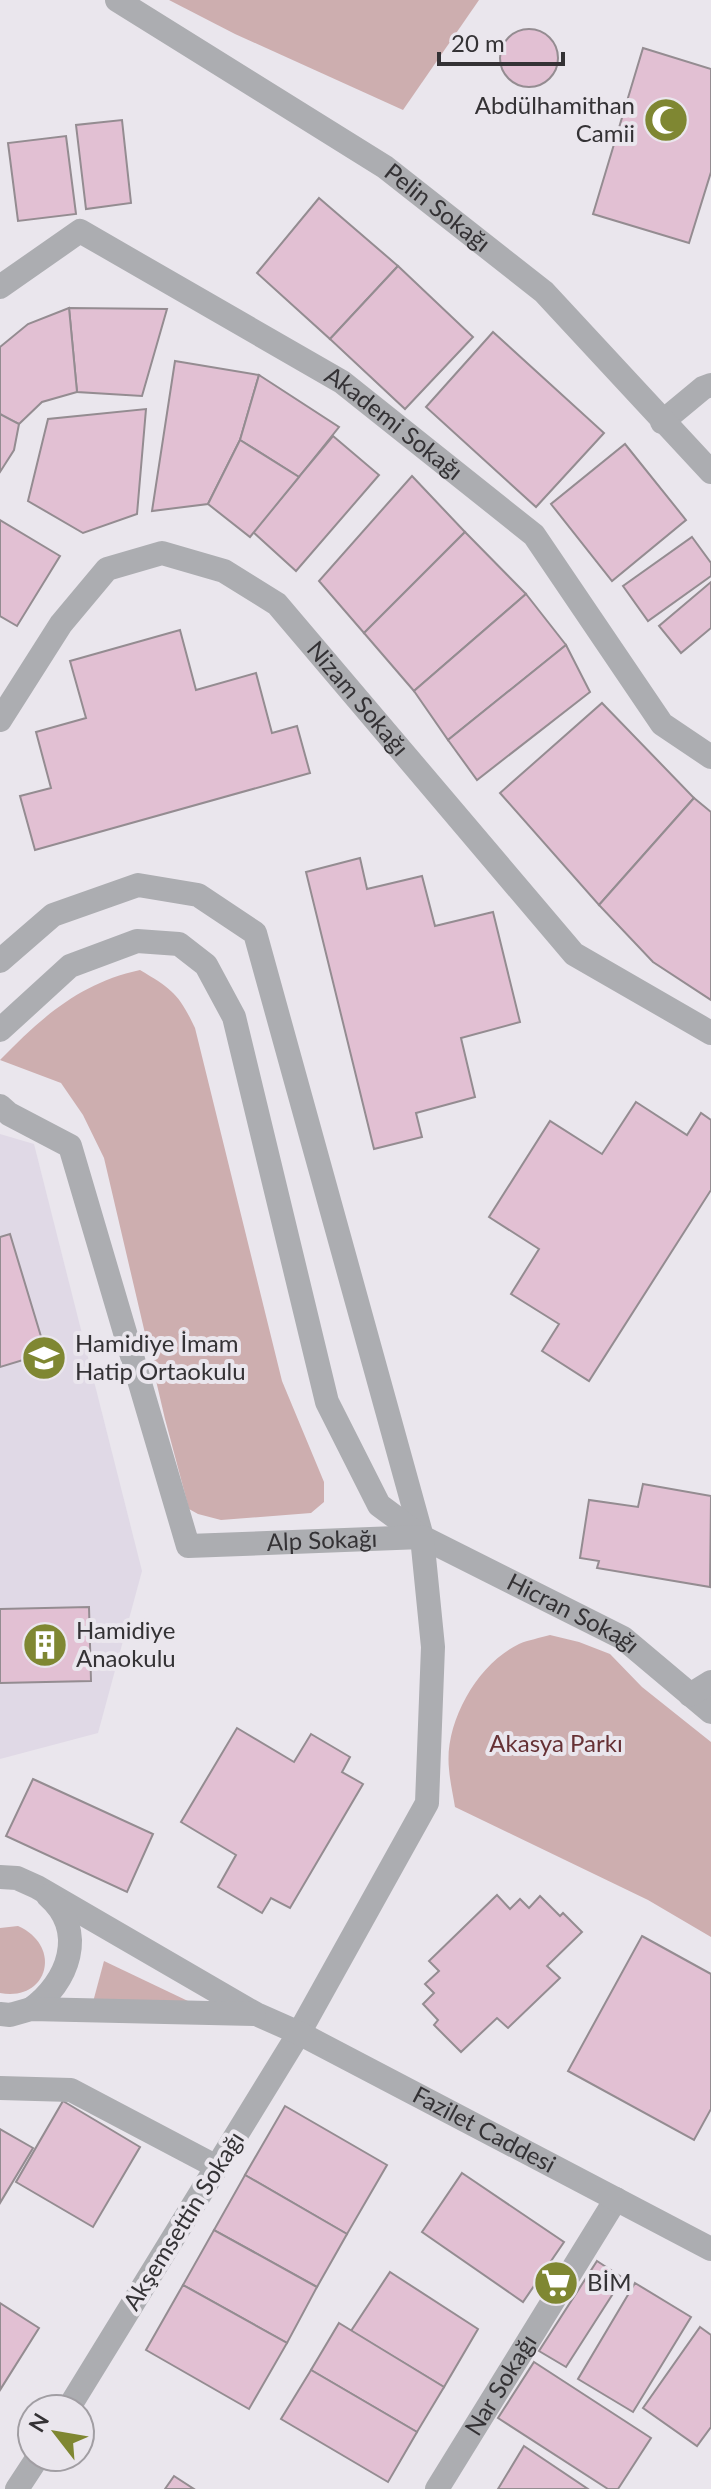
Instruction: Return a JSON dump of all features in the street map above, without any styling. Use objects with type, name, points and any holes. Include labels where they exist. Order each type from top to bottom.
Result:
[{"type":"street","name":"Pelin Sokağı","points":[[117,0],[385,167],[544,292],[711,472]]},
{"type":"street","name":"Akademi Sokağı","points":[[0,287],[80,231],[342,382],[534,535],[662,724],[711,757]]},
{"type":"street","points":[[662,422],[703,388],[711,385]]},
{"type":"street","name":"Nizam Sokağı","points":[[0,720],[61,624],[107,569],[162,553],[224,571],[277,604],[574,954],[711,1033]]},
{"type":"street","points":[[0,961],[53,915],[138,885],[198,895],[255,933],[422,1537],[433,1647],[427,1803],[299,2033]]},
{"type":"street","name":"Hicran Sokağı","points":[[0,1030],[70,966],[137,941],[179,944],[206,965],[234,1017],[327,1402],[379,1505],[422,1537],[623,1638],[701,1688],[711,1712]]},
{"type":"street","name":"Alp Sokağı","points":[[0,1106],[9,1114],[70,1146],[188,1546],[422,1537]]},
{"type":"street","points":[[14,1877],[53,1900],[65,1919],[69,1939],[69,1960],[61,1980],[48,1996],[31,2009]]},
{"type":"street","name":"Fazilet Caddesi","points":[[14,1877],[256,2014],[299,2033],[711,2249]]},
{"type":"street","points":[[0,2014],[10,2015],[31,2009],[256,2014]]},
{"type":"street","name":"Akşemsettin Sokağı","points":[[78,2393],[299,2033]]},
{"type":"street","points":[[0,2088],[71,2090],[217,2167]]},
{"type":"street","name":"Nar Sokağı","points":[[437,2489],[616,2199]]},
{"type":"shaded area","name":"Hamidiye İmam Hatip Ortaokulu","points":[[0,1134],[34,1144],[142,1571],[98,1733],[0,1759]]},
{"type":"green space","points":[[169,0],[479,0],[403,110],[235,34]]},
{"type":"green space","points":[[140,970],[174,993],[195,1028],[282,1381],[324,1482],[324,1502],[311,1513],[221,1520],[189,1509],[104,1158],[83,1115],[61,1083],[0,1060],[47,1016],[80,993]]},
{"type":"green space","name":"Akasya Parkı","points":[[550,1635],[610,1654],[642,1687],[711,1742],[711,1937],[648,1900],[455,1807],[449,1774],[449,1751],[452,1733],[466,1697],[477,1680],[504,1653]]},
{"type":"green space","points":[[18,1926],[41,1946],[45,1958],[44,1970],[39,1981],[29,1989],[16,1994],[0,1993],[0,1928]]},
{"type":"green space","points":[[104,1961],[190,2002],[93,2002]]},
{"type":"building","points":[[529,29],[549,38],[558,58],[549,78],[529,87],[509,78],[500,58],[509,38]]},
{"type":"building","name":"Abdülhamithan Camii","points":[[643,48],[711,69],[711,172],[689,243],[593,214]]},
{"type":"building","points":[[122,120],[131,203],[86,209],[76,125]]},
{"type":"building","points":[[66,136],[76,214],[18,221],[8,143]]},
{"type":"building","points":[[319,198],[398,266],[330,339],[257,273]]},
{"type":"building","points":[[398,266],[473,337],[405,409],[330,339]]},
{"type":"building","points":[[69,308],[167,309],[142,396],[77,392]]},
{"type":"building","points":[[69,308],[77,392],[42,402],[19,424],[4,417],[0,414],[0,347],[28,324]]},
{"type":"building","points":[[493,332],[604,433],[536,507],[426,407]]},
{"type":"building","points":[[175,361],[259,375],[240,440],[208,504],[152,511]]},
{"type":"building","points":[[259,375],[339,427],[299,477],[240,440]]},
{"type":"building","points":[[146,409],[137,514],[83,533],[28,501],[48,419]]},
{"type":"building","points":[[0,414],[19,424],[14,450],[0,472]]},
{"type":"building","points":[[333,436],[379,475],[296,571],[253,532]]},
{"type":"building","points":[[240,440],[299,477],[250,537],[208,504]]},
{"type":"building","points":[[625,444],[686,520],[612,581],[551,504]]},
{"type":"building","points":[[412,476],[465,532],[364,633],[319,581]]},
{"type":"building","points":[[0,520],[60,556],[17,626],[0,616]]},
{"type":"building","points":[[465,532],[526,594],[414,691],[364,633]]},
{"type":"building","points":[[692,537],[711,563],[711,576],[648,621],[623,586]]},
{"type":"building","points":[[711,582],[711,628],[681,653],[659,626]]},
{"type":"building","points":[[526,594],[566,645],[448,740],[414,691]]},
{"type":"building","points":[[180,630],[196,690],[256,673],[272,733],[297,726],[310,773],[35,850],[20,796],[51,788],[36,732],[86,718],[70,661]]},
{"type":"building","points":[[566,645],[590,692],[477,780],[448,740]]},
{"type":"building","points":[[602,703],[694,798],[599,905],[500,793]]},
{"type":"building","points":[[694,798],[711,812],[711,1000],[653,962],[599,905]]},
{"type":"building","points":[[360,858],[367,889],[422,876],[435,926],[493,912],[520,1022],[461,1038],[475,1097],[416,1113],[422,1137],[374,1149],[306,872]]},
{"type":"building","points":[[636,1102],[687,1135],[701,1113],[711,1120],[711,1190],[589,1381],[542,1351],[559,1324],[511,1294],[539,1249],[489,1217],[550,1121],[602,1154]]},
{"type":"building","points":[[10,1234],[46,1353],[0,1367],[0,1237]]},
{"type":"building","points":[[643,1484],[711,1496],[710,1587],[597,1568],[599,1561],[580,1558],[589,1500],[638,1507]]},
{"type":"building","name":"Hamidiye Anaokulu","points":[[89,1607],[91,1681],[0,1683],[0,1609]]},
{"type":"building","points":[[237,1728],[294,1762],[311,1734],[350,1757],[342,1772],[363,1784],[290,1908],[271,1898],[262,1913],[218,1887],[236,1855],[181,1822]]},
{"type":"building","points":[[33,1779],[153,1834],[127,1892],[6,1836]]},
{"type":"building","points":[[497,1895],[510,1909],[520,1899],[529,1908],[540,1896],[582,1932],[547,1966],[560,1978],[508,2028],[497,2018],[461,2052],[434,2025],[438,2020],[423,2004],[434,1993],[425,1984],[439,1971],[429,1961]]},
{"type":"building","points":[[642,1936],[711,1974],[711,2109],[694,2140],[568,2071]]},
{"type":"building","points":[[63,2101],[140,2147],[93,2227],[16,2182]]},
{"type":"building","points":[[285,2106],[387,2165],[347,2234],[245,2175]]},
{"type":"building","points":[[0,2129],[33,2148],[0,2203]]},
{"type":"building","points":[[462,2173],[564,2242],[523,2302],[422,2232]]},
{"type":"building","points":[[245,2175],[347,2234],[317,2287],[214,2230]]},
{"type":"building","points":[[214,2230],[317,2287],[287,2343],[183,2285]]},
{"type":"building","points":[[597,2261],[623,2278],[566,2367],[539,2351]]},
{"type":"building","points":[[390,2272],[478,2329],[444,2387],[351,2331]]},
{"type":"building","points":[[635,2283],[691,2317],[633,2412],[578,2379]]},
{"type":"building","points":[[183,2285],[287,2343],[249,2409],[146,2350]]},
{"type":"building","points":[[0,2303],[39,2328],[0,2390]]},
{"type":"building","points":[[339,2323],[444,2387],[417,2432],[311,2370]]},
{"type":"building","points":[[700,2327],[711,2335],[711,2427],[697,2446],[643,2408]]},
{"type":"building","points":[[534,2362],[651,2438],[618,2489],[608,2489],[498,2418]]},
{"type":"building","points":[[311,2370],[417,2432],[388,2482],[281,2419]]},
{"type":"building","points":[[524,2446],[588,2489],[498,2489]]},
{"type":"building","points":[[174,2476],[194,2489],[165,2489]]},
{"type":"place","name":"Abdülhamithan Camii","points":[[666,120]]},
{"type":"place","name":"Hamidiye İmam Hatip Ortaokulu","points":[[44,1358]]},
{"type":"place","name":"Hamidiye Anaokulu","points":[[45,1645]]},
{"type":"place","name":"BİM","points":[[556,2283]]}]
